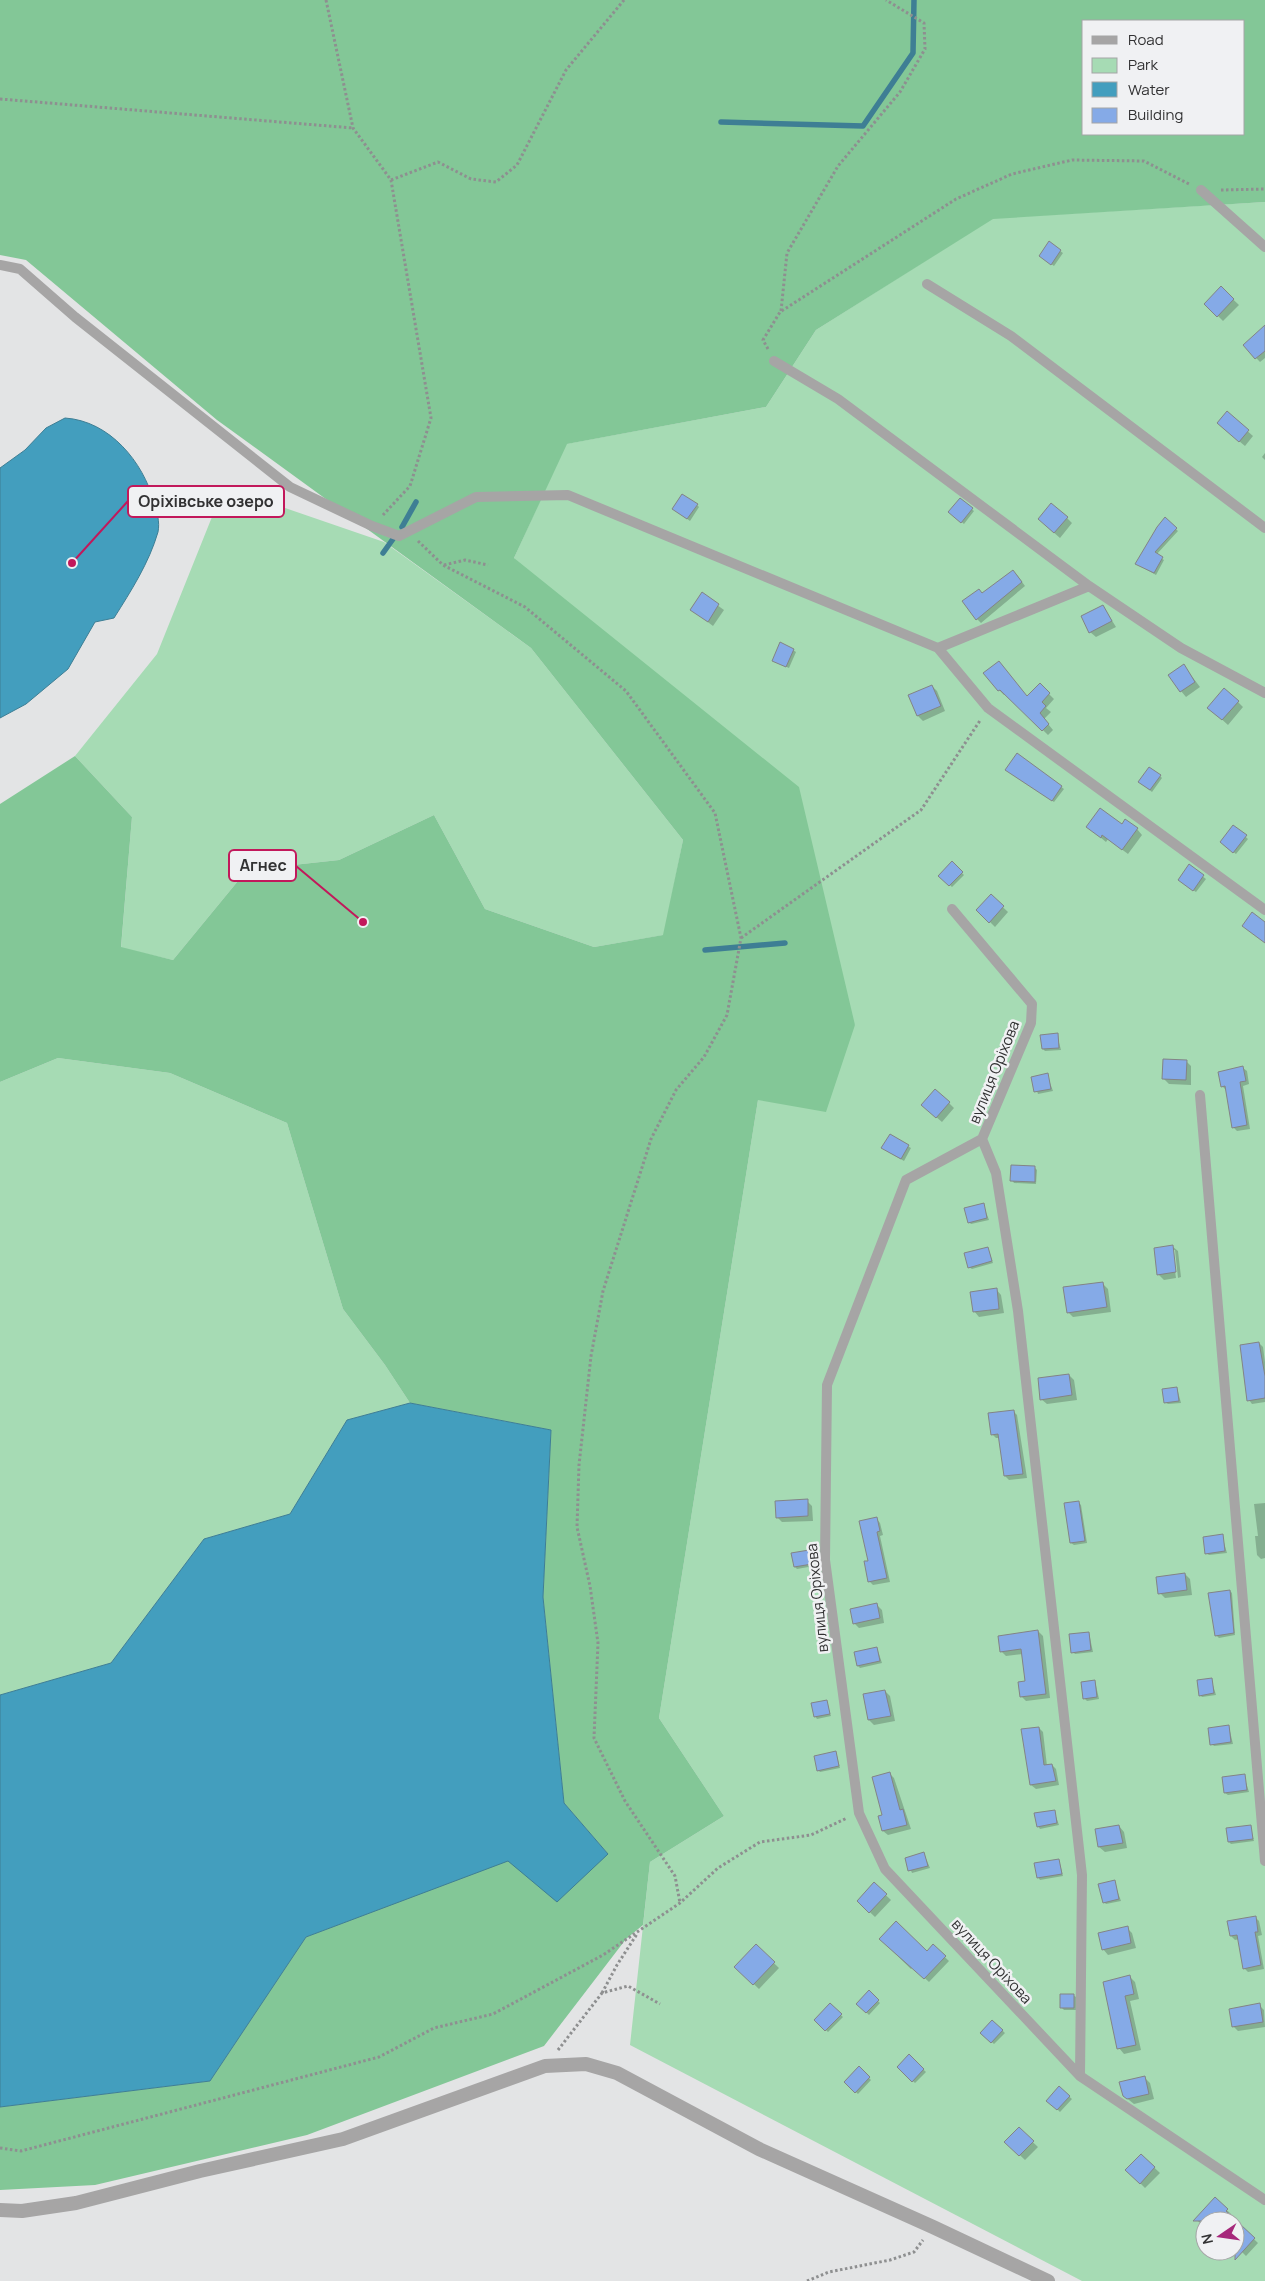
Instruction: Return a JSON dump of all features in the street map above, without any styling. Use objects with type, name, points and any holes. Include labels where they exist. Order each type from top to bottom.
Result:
[{"type":"street","points":[[0,2210],[22,2211],[76,2204],[200,2171],[343,2139],[545,2066],[586,2064],[617,2073],[759,2149],[934,2226],[1048,2281]]},
{"type":"lane","points":[[1201,190],[1265,248]]},
{"type":"lane","points":[[0,265],[20,270],[75,317],[290,487],[372,526],[400,536],[476,497],[568,494],[938,648],[988,708],[1265,910]]},
{"type":"lane","points":[[927,284],[1011,336],[1265,528]]},
{"type":"lane","points":[[774,361],[838,399],[1089,586],[1181,648],[1265,693]]},
{"type":"lane","points":[[938,648],[1089,586]]},
{"type":"lane","name":"вулиця Оріхова","points":[[952,909],[1032,1004],[1031,1023],[982,1139],[906,1180],[827,1385],[825,1560],[859,1813],[885,1868],[1080,2076],[1265,2200]]},
{"type":"lane","points":[[1200,1095],[1265,1861]]},
{"type":"lane","points":[[982,1139],[996,1173],[1018,1311],[1082,1875],[1080,2076]]},
{"type":"path","points":[[326,0],[353,128],[391,180],[431,418],[410,486],[372,526]]},
{"type":"path","points":[[391,180],[438,162],[471,180],[496,182],[516,164],[566,70],[624,0]]},
{"type":"path","points":[[774,361],[764,340],[780,312],[787,253],[838,166],[900,92],[925,49],[924,23],[886,0]]},
{"type":"path","points":[[0,99],[353,128]]},
{"type":"path","points":[[780,312],[956,199],[1012,174],[1072,160],[1144,161],[1201,190],[1265,189]]},
{"type":"path","points":[[408,532],[443,565],[525,607],[626,691],[715,813],[742,938],[727,1015],[704,1057],[676,1090],[652,1139],[603,1291],[591,1356],[579,1465],[577,1527],[590,1586],[598,1643],[594,1738],[625,1801],[675,1876],[680,1903]]},
{"type":"path","points":[[443,565],[465,560],[488,564]]},
{"type":"path","points":[[742,938],[921,810],[988,708]]},
{"type":"path","points":[[0,2148],[21,2151],[379,2057],[434,2028],[493,2014],[603,1955],[680,1903],[718,1868],[760,1842],[811,1835],[859,1813]]},
{"type":"path","points":[[545,2066],[602,1993],[638,1932]]},
{"type":"path","points":[[602,1993],[628,1986],[660,2004]]},
{"type":"path","points":[[807,2281],[829,2272],[890,2260],[914,2252],[934,2226]]},
{"type":"green space","points":[[0,0],[1265,0],[1265,202],[993,219],[816,330],[766,407],[567,444],[514,558],[799,787],[855,1025],[826,1112],[758,1100],[659,1718],[724,1816],[650,1862],[643,1925],[626,1939],[544,2046],[307,2135],[95,2185],[0,2190],[0,2107],[210,2081],[306,1937],[508,1860],[608,1854],[564,1803],[543,1597],[551,1430],[410,1403],[385,1365],[343,1309],[287,1123],[170,1073],[58,1058],[0,1082],[0,804],[75,756],[132,817],[121,947],[173,960],[247,870],[339,860],[434,815],[485,909],[594,947],[663,935],[683,840],[531,648],[217,420],[26,260],[0,255]]},
{"type":"green space","points":[[1265,202],[1265,2281],[1082,2281],[630,2045],[650,1862],[724,1816],[659,1718],[758,1100],[855,1025],[514,558],[566,444],[766,407],[816,330],[993,218]]},
{"type":"green space","points":[[224,487],[384,542],[531,648],[683,840],[664,935],[594,947],[485,909],[434,815],[339,860],[247,870],[173,960],[121,948],[132,817],[75,756],[157,654]]},
{"type":"green space","points":[[58,1058],[170,1073],[287,1123],[343,1309],[385,1365],[410,1403],[347,1420],[290,1514],[204,1539],[111,1663],[0,1695],[0,1082]]},
{"type":"water","points":[[65,418],[81,421],[96,427],[110,435],[122,446],[142,472],[149,487],[157,513],[159,528],[145,566],[114,618],[95,622],[68,669],[26,704],[0,718],[0,468],[25,450],[46,428]]},
{"type":"water","points":[[410,1403],[551,1430],[543,1597],[564,1803],[608,1854],[557,1902],[508,1861],[306,1937],[210,2081],[0,2107],[0,1695],[111,1663],[204,1539],[290,1514],[347,1420]]},
{"type":"building","points":[[1049,241],[1061,250],[1051,265],[1039,256]]},
{"type":"building","points":[[1221,286],[1234,299],[1217,317],[1204,304]]},
{"type":"building","points":[[1265,325],[1265,351],[1255,359],[1243,345]]},
{"type":"building","points":[[1227,411],[1249,430],[1239,442],[1217,423]]},
{"type":"building","points":[[682,494],[698,504],[687,519],[672,509]]},
{"type":"building","points":[[960,498],[973,508],[961,523],[948,512]]},
{"type":"building","points":[[1051,503],[1068,517],[1054,533],[1038,519]]},
{"type":"building","points":[[1165,517],[1177,528],[1155,552],[1163,557],[1154,573],[1135,564]]},
{"type":"building","points":[[1013,570],[1022,582],[976,620],[962,601],[979,589],[982,593]]},
{"type":"building","points":[[702,592],[719,604],[708,622],[690,610]]},
{"type":"building","points":[[1103,605],[1112,621],[1089,633],[1081,616]]},
{"type":"building","points":[[780,642],[794,649],[786,667],[772,661]]},
{"type":"building","points":[[999,661],[1027,696],[1040,683],[1050,693],[1042,702],[1046,706],[1040,713],[1049,724],[1042,731],[1000,690],[998,691],[983,673]]},
{"type":"building","points":[[1184,664],[1195,682],[1180,692],[1168,675]]},
{"type":"building","points":[[932,685],[941,706],[917,716],[908,695]]},
{"type":"building","points":[[1224,688],[1239,701],[1222,720],[1207,708]]},
{"type":"building","points":[[1017,753],[1062,786],[1052,801],[1005,770]]},
{"type":"building","points":[[1149,767],[1161,775],[1150,790],[1138,782]]},
{"type":"building","points":[[1100,808],[1122,824],[1125,819],[1138,828],[1122,850],[1102,835],[1101,838],[1086,827]]},
{"type":"building","points":[[1233,825],[1247,835],[1233,853],[1220,842]]},
{"type":"building","points":[[952,861],[963,872],[949,886],[938,876]]},
{"type":"building","points":[[1189,864],[1204,875],[1193,891],[1178,880]]},
{"type":"building","points":[[991,894],[1004,906],[989,923],[976,910]]},
{"type":"building","points":[[1252,912],[1265,922],[1265,943],[1242,926]]},
{"type":"building","points":[[1058,1033],[1059,1048],[1042,1049],[1040,1035]]},
{"type":"building","points":[[1163,1059],[1187,1060],[1186,1080],[1162,1079]]},
{"type":"building","points":[[1243,1066],[1246,1081],[1240,1082],[1247,1125],[1232,1128],[1225,1086],[1221,1087],[1218,1072]]},
{"type":"building","points":[[1048,1073],[1051,1089],[1034,1092],[1031,1077]]},
{"type":"building","points":[[935,1089],[950,1102],[936,1118],[921,1105]]},
{"type":"building","points":[[890,1134],[909,1145],[901,1159],[881,1148]]},
{"type":"building","points":[[1011,1165],[1035,1166],[1035,1182],[1010,1181]]},
{"type":"building","points":[[984,1203],[987,1218],[968,1223],[964,1208]]},
{"type":"building","points":[[1173,1245],[1176,1272],[1157,1275],[1154,1248]]},
{"type":"building","points":[[988,1247],[992,1261],[968,1268],[964,1253]]},
{"type":"building","points":[[1103,1282],[1107,1307],[1067,1313],[1063,1287]]},
{"type":"building","points":[[997,1288],[999,1309],[973,1312],[970,1292]]},
{"type":"building","points":[[1259,1342],[1265,1376],[1265,1398],[1247,1401],[1240,1345]]},
{"type":"building","points":[[1069,1374],[1072,1395],[1040,1400],[1038,1378]]},
{"type":"building","points":[[1177,1387],[1179,1401],[1164,1403],[1162,1389]]},
{"type":"building","points":[[1014,1410],[1023,1474],[1004,1476],[998,1434],[991,1435],[988,1413]]},
{"type":"building","points":[[808,1499],[808,1516],[776,1518],[775,1501]]},
{"type":"building","points":[[1079,1501],[1085,1541],[1070,1543],[1064,1503]]},
{"type":"building","points":[[877,1517],[880,1531],[877,1532],[887,1578],[868,1582],[864,1561],[868,1561],[859,1521]]},
{"type":"building","points":[[1223,1534],[1225,1551],[1205,1554],[1203,1537]]},
{"type":"building","points":[[809,1550],[812,1564],[794,1567],[791,1553]]},
{"type":"building","points":[[1185,1573],[1187,1590],[1158,1594],[1156,1577]]},
{"type":"building","points":[[1230,1590],[1234,1633],[1215,1636],[1208,1593]]},
{"type":"building","points":[[877,1603],[880,1618],[853,1624],[850,1609]]},
{"type":"building","points":[[1038,1630],[1046,1694],[1020,1697],[1018,1682],[1025,1681],[1021,1649],[1000,1652],[998,1636]]},
{"type":"building","points":[[1089,1632],[1091,1650],[1071,1653],[1069,1634]]},
{"type":"building","points":[[877,1647],[880,1661],[857,1666],[854,1652]]},
{"type":"building","points":[[1212,1678],[1214,1693],[1199,1696],[1197,1680]]},
{"type":"building","points":[[1095,1680],[1097,1697],[1083,1699],[1081,1682]]},
{"type":"building","points":[[885,1690],[891,1716],[868,1720],[863,1694]]},
{"type":"building","points":[[827,1700],[830,1714],[814,1717],[811,1703]]},
{"type":"building","points":[[1229,1725],[1231,1742],[1210,1745],[1208,1728]]},
{"type":"building","points":[[1039,1727],[1044,1765],[1052,1764],[1056,1781],[1030,1785],[1021,1729]]},
{"type":"building","points":[[836,1751],[839,1766],[817,1771],[814,1756]]},
{"type":"building","points":[[890,1772],[900,1810],[903,1809],[907,1825],[882,1831],[878,1816],[882,1815],[872,1777]]},
{"type":"building","points":[[1245,1774],[1247,1790],[1224,1793],[1222,1777]]},
{"type":"building","points":[[1055,1810],[1057,1823],[1037,1827],[1034,1813]]},
{"type":"building","points":[[1119,1825],[1123,1843],[1098,1847],[1095,1829]]},
{"type":"building","points":[[1251,1825],[1253,1839],[1228,1842],[1226,1828]]},
{"type":"building","points":[[924,1852],[928,1866],[908,1871],[905,1858]]},
{"type":"building","points":[[1059,1859],[1062,1874],[1037,1878],[1034,1863]]},
{"type":"building","points":[[1115,1880],[1119,1899],[1103,1903],[1098,1884]]},
{"type":"building","points":[[874,1882],[887,1894],[869,1913],[857,1901]]},
{"type":"building","points":[[1256,1916],[1258,1932],[1255,1932],[1261,1965],[1243,1969],[1237,1935],[1230,1936],[1227,1921]]},
{"type":"building","points":[[896,1921],[927,1951],[933,1944],[946,1956],[924,1979],[879,1939]]},
{"type":"building","points":[[1128,1926],[1131,1943],[1102,1950],[1098,1933]]},
{"type":"building","points":[[756,1944],[775,1962],[753,1985],[734,1967]]},
{"type":"building","points":[[1130,1975],[1134,1994],[1125,1996],[1136,2045],[1117,2049],[1103,1982]]},
{"type":"building","points":[[869,1990],[879,2000],[866,2013],[856,2004]]},
{"type":"building","points":[[1060,1994],[1074,1994],[1074,2008],[1060,2008]]},
{"type":"building","points":[[830,2003],[842,2014],[825,2031],[814,2020]]},
{"type":"building","points":[[1260,2003],[1263,2022],[1232,2027],[1229,2009]]},
{"type":"building","points":[[992,2020],[1003,2030],[991,2043],[980,2033]]},
{"type":"building","points":[[909,2054],[924,2069],[912,2082],[897,2067]]},
{"type":"building","points":[[859,2066],[870,2077],[855,2093],[844,2082]]},
{"type":"building","points":[[1145,2076],[1149,2094],[1127,2099],[1123,2096],[1119,2082]]},
{"type":"building","points":[[1059,2086],[1070,2096],[1057,2110],[1046,2101]]},
{"type":"building","points":[[1019,2127],[1034,2141],[1019,2156],[1004,2142]]},
{"type":"building","points":[[1141,2154],[1155,2167],[1140,2184],[1125,2170]]},
{"type":"building","points":[[1215,2197],[1228,2209],[1226,2211],[1202,2211]]},
{"type":"building","points":[[1245,2229],[1255,2238],[1245,2249]]},
{"type":"waterway","points":[[721,122],[863,126],[913,53],[914,0]]},
{"type":"waterway","points":[[402,527],[416,502]]},
{"type":"waterway","points":[[383,553],[393,539]]},
{"type":"waterway","points":[[705,950],[785,943]]},
{"type":"place","name":"Оріхівське озеро","points":[[72,563]]},
{"type":"place","name":"Агнес","points":[[363,922]]}]
